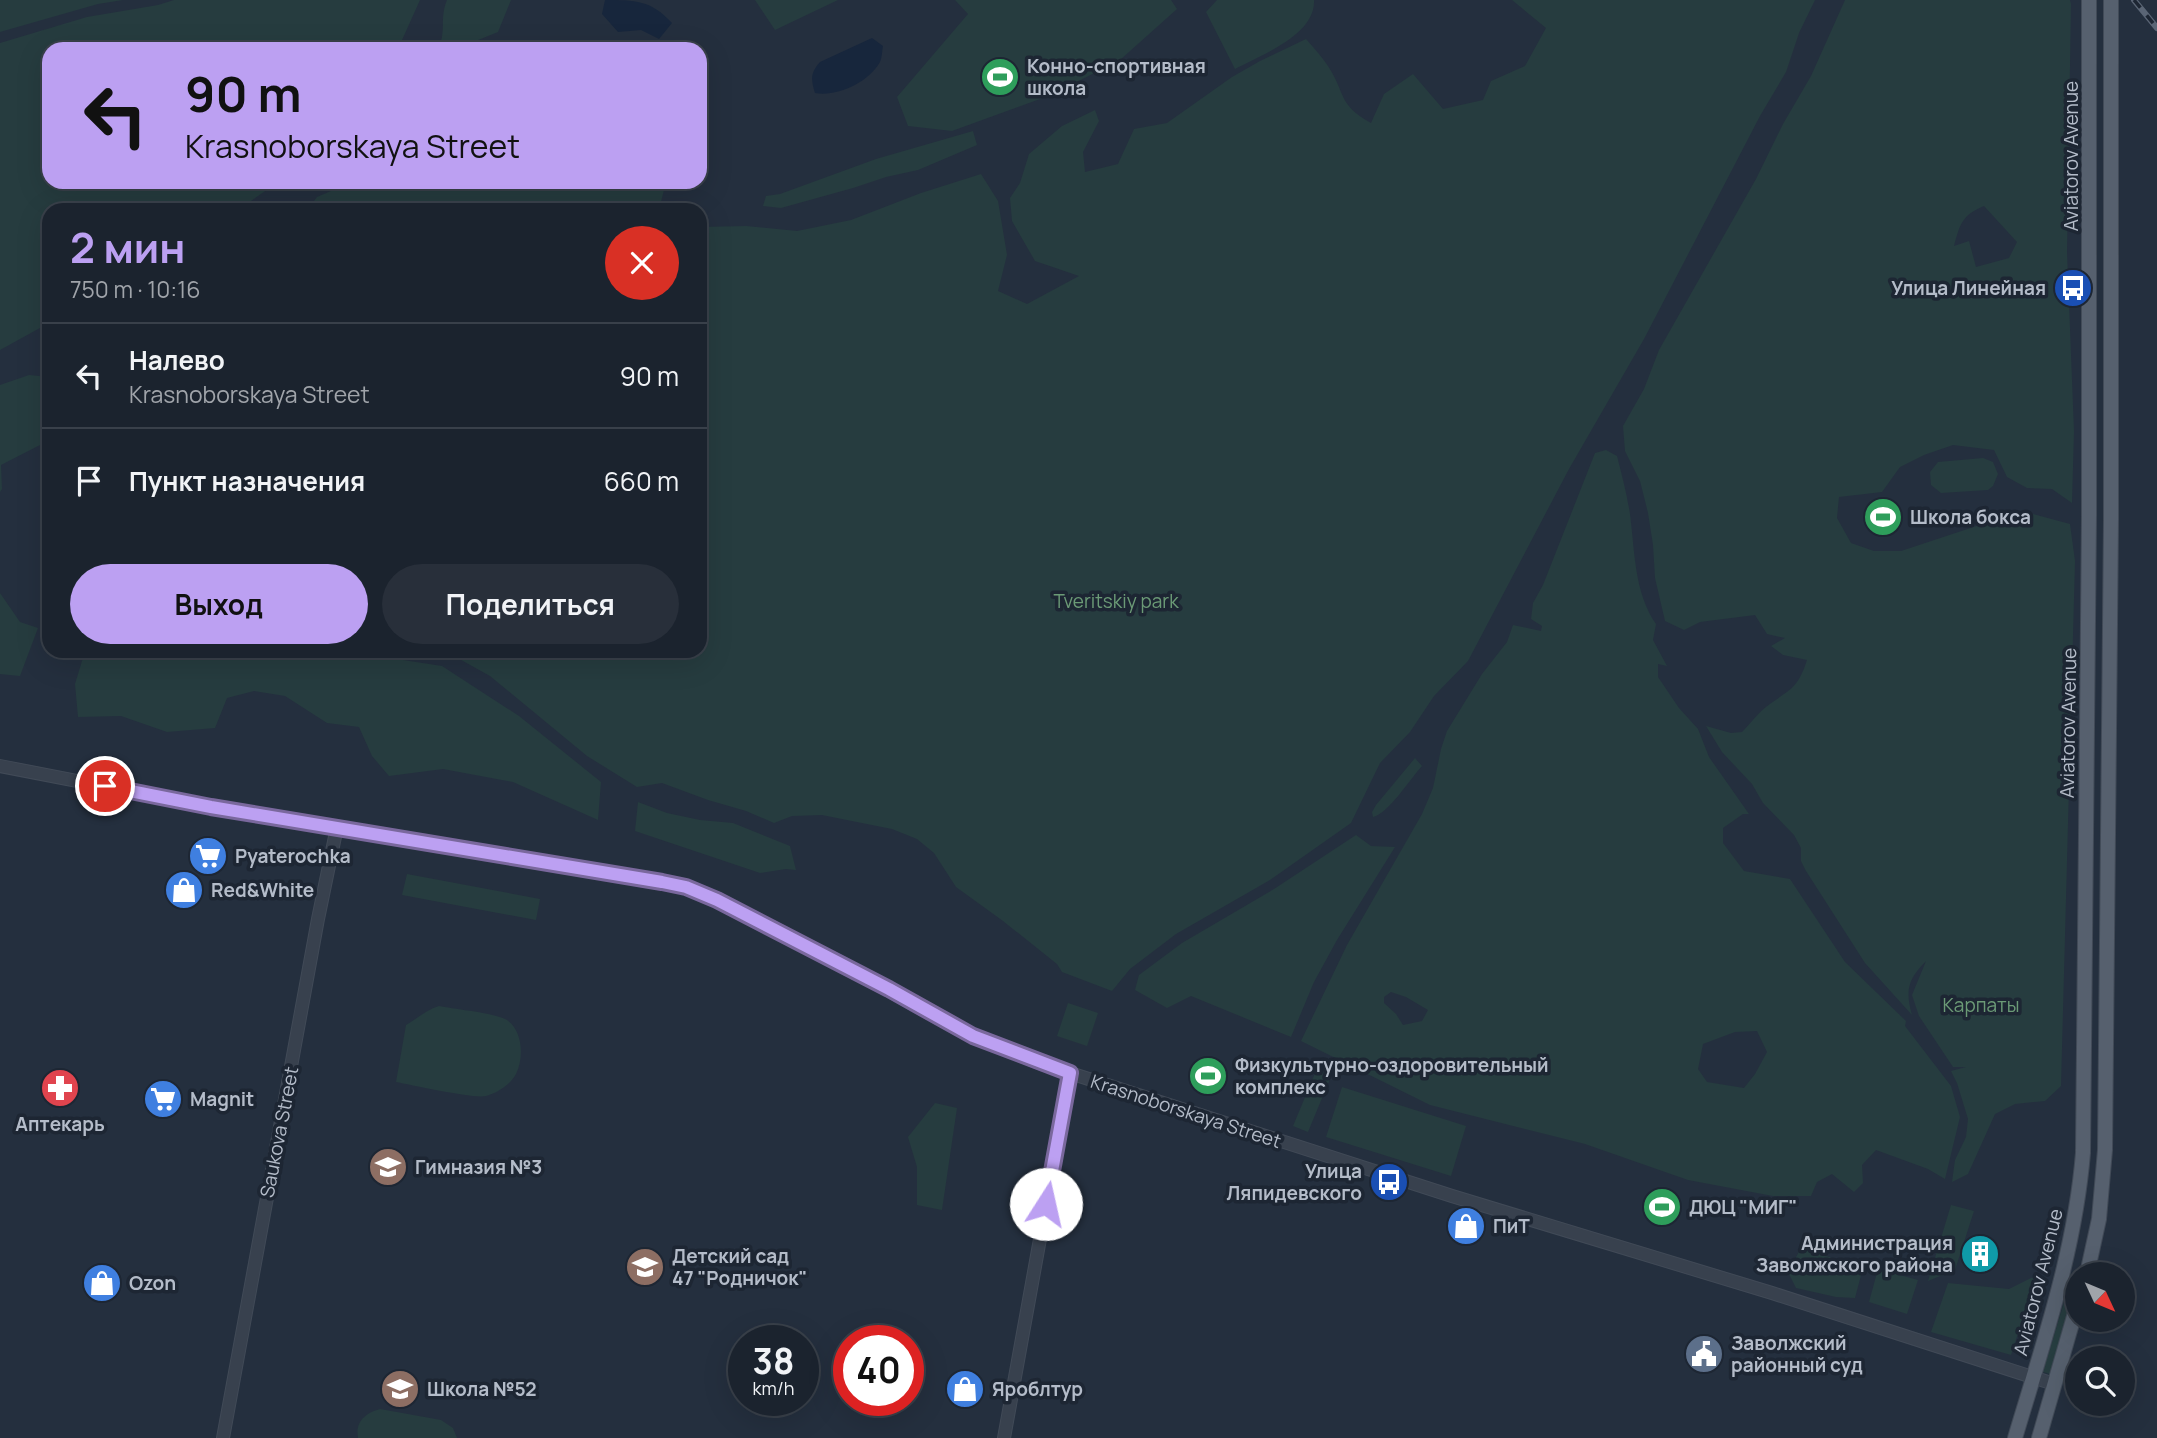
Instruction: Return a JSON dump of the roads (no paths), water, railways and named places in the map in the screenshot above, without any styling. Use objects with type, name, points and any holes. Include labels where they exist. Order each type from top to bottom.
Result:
[{"type":"main road","name":"Aviatorov Avenue","points":[[2015,1438],[2067,1259],[2080,1190],[2083,1153],[2089,516],[2090,0]]},
{"type":"main road","name":"Aviatorov Avenue","points":[[2090,1262],[2099,1219],[2105,1150],[2111,520],[2111,0]]},
{"type":"main road","points":[[2039,1438],[2069,1332]]},
{"type":"street","name":"Krasnoborskaya Street","points":[[0,766],[211,807],[686,887],[717,900],[876,982],[973,1036],[1070,1073],[1452,1196],[1772,1293],[2054,1384]]},
{"type":"street","name":"Saukova Street","points":[[223,1438],[337,827]]},
{"type":"street","points":[[1004,1438],[1070,1073]]},
{"type":"water","points":[[605,0],[642,3],[657,10],[672,23],[659,39],[641,30],[618,32],[602,14]]},
{"type":"water","points":[[872,38],[883,46],[880,62],[875,70],[851,87],[833,93],[815,93],[812,77],[820,62]]},
{"type":"railway","points":[[2134,0],[2157,28]]},
{"type":"place","name":"Конно-спортивная школа","points":[[1000,77]]},
{"type":"place","name":"Улица Линейная","points":[[2073,288]]},
{"type":"place","name":"Школа бокса","points":[[1883,517]]},
{"type":"place","name":"Pyaterochka","points":[[208,856]]},
{"type":"place","name":"Red&White","points":[[184,890]]},
{"type":"place","name":"Физкультурно-оздоровительный комплекс","points":[[1208,1076]]},
{"type":"place","name":"Аптекарь","points":[[60,1088]]},
{"type":"place","name":"Magnit","points":[[163,1099]]},
{"type":"place","name":"Гимназия №3","points":[[388,1167]]},
{"type":"place","name":"Улица Ляпидевского","points":[[1389,1182]]},
{"type":"place","name":"ДЮЦ \"МИГ\"","points":[[1662,1207]]},
{"type":"place","name":"ПиТ","points":[[1466,1226]]},
{"type":"place","name":"Администрация Заволжского района","points":[[1980,1254]]},
{"type":"place","name":"Детский сад 47 \"Родничок\"","points":[[645,1267]]},
{"type":"place","name":"Ozon","points":[[102,1283]]},
{"type":"place","name":"Заволжский районный суд","points":[[1704,1354]]},
{"type":"place","name":"Школа №52","points":[[400,1389]]},
{"type":"place","name":"Яроблтур","points":[[965,1389]]},
{"type":"park label","name":"Tveritskiy park","points":[[1116,601]]},
{"type":"park label","name":"Карпаты","points":[[1981,1005]]}]
